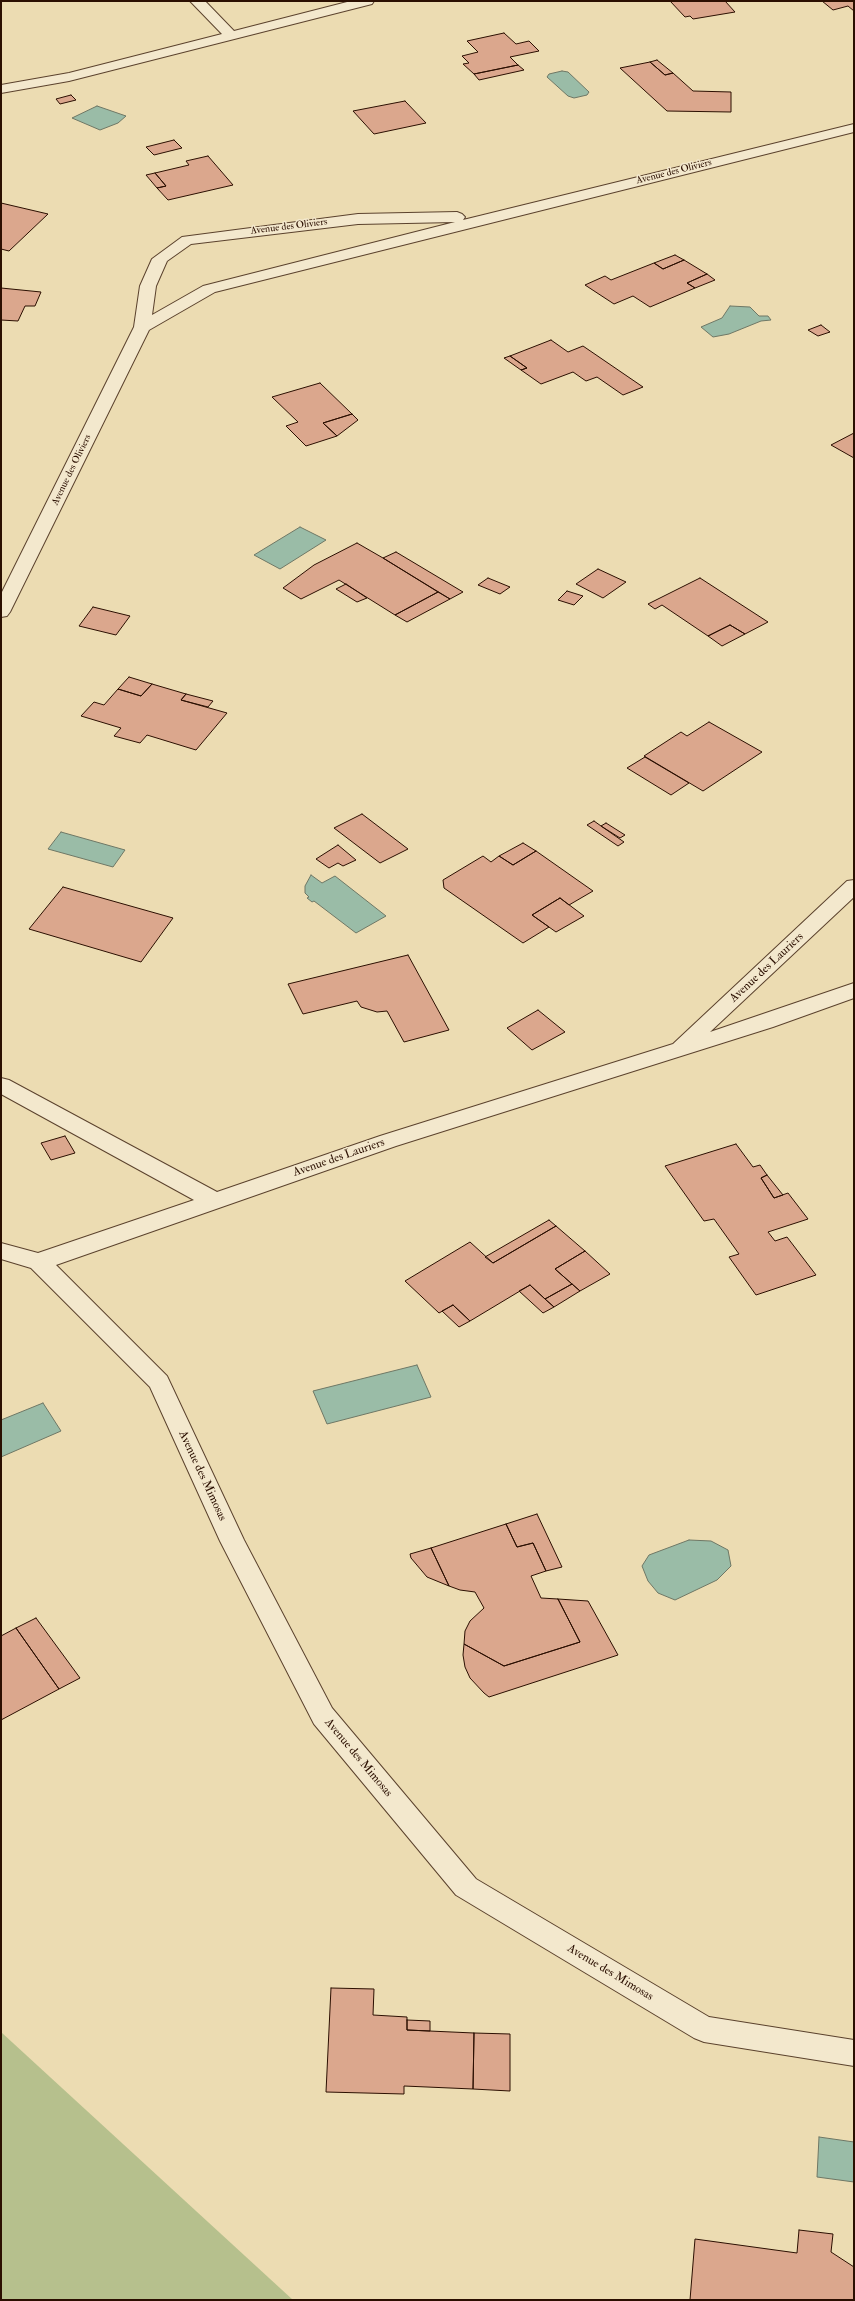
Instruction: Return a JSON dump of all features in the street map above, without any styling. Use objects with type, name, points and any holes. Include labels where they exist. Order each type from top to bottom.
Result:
[{"type":"street","points":[[197,1],[232,36]]},
{"type":"street","points":[[1,89],[69,77],[368,1]]},
{"type":"street","name":"Avenue des Oliviers","points":[[142,327],[209,289],[495,216],[854,128]]},
{"type":"street","name":"Avenue des Oliviers","points":[[1,612],[142,327],[148,286],[160,259],[187,240],[358,219],[495,216]]},
{"type":"street","name":"Avenue des Lauriers","points":[[679,1049],[854,886]]},
{"type":"street","name":"Avenue des Lauriers","points":[[39,1262],[388,1141],[766,1022],[854,990]]},
{"type":"street","points":[[1,1085],[214,1201]]},
{"type":"street","points":[[1,1251],[39,1262]]},
{"type":"street","name":"Avenue des Mimosas","points":[[39,1262],[159,1382],[232,1541],[323,1716],[466,1887],[704,2029],[854,2053]]},
{"type":"shaded area","points":[[562,71],[568,72],[589,92],[587,95],[574,98],[568,96],[547,77],[549,74]]},
{"type":"shaded area","points":[[97,106],[126,116],[118,123],[100,130],[72,118]]},
{"type":"shaded area","points":[[730,306],[750,307],[759,316],[768,316],[771,320],[761,321],[729,334],[713,337],[701,327],[722,318]]},
{"type":"shaded area","points":[[300,527],[326,540],[280,569],[254,555]]},
{"type":"shaded area","points":[[61,832],[125,850],[113,867],[48,849]]},
{"type":"shaded area","points":[[311,875],[322,883],[335,876],[386,916],[356,933],[314,901],[312,902],[307,898],[309,897],[305,893],[305,886]]},
{"type":"shaded area","points":[[417,1365],[431,1397],[327,1424],[313,1391]]},
{"type":"shaded area","points":[[43,1403],[61,1431],[1,1457],[1,1420]]},
{"type":"shaded area","points":[[689,1540],[711,1541],[728,1550],[731,1566],[717,1580],[675,1600],[658,1593],[648,1581],[642,1566],[649,1555]]},
{"type":"shaded area","points":[[1,2032],[293,2300],[1,2300]]},
{"type":"shaded area","points":[[819,2137],[854,2142],[854,2182],[817,2177]]},
{"type":"building","points":[[670,1],[725,1],[735,12],[693,19],[690,16],[685,17]]},
{"type":"building","points":[[822,1],[854,1],[854,11],[848,6],[833,10]]},
{"type":"building","points":[[504,33],[516,44],[529,41],[539,51],[510,57],[518,65],[474,74],[463,64],[469,63],[462,56],[478,52],[467,41]]},
{"type":"building","points":[[657,60],[673,73],[665,75],[650,62]]},
{"type":"building","points":[[650,62],[665,75],[673,73],[693,91],[731,92],[731,112],[667,111],[620,68]]},
{"type":"building","points":[[518,65],[524,70],[479,80],[474,74]]},
{"type":"building","points":[[71,95],[76,100],[60,104],[56,99]]},
{"type":"building","points":[[405,101],[426,123],[374,134],[353,111]]},
{"type":"building","points":[[174,140],[182,148],[154,155],[146,147]]},
{"type":"building","points":[[208,156],[233,185],[168,200],[157,188],[166,186],[155,173],[189,165],[186,161]]},
{"type":"building","points":[[155,173],[166,186],[157,188],[146,175]]},
{"type":"building","points":[[1,203],[48,214],[9,251],[1,249]]},
{"type":"building","points":[[675,255],[684,260],[663,269],[654,263]]},
{"type":"building","points":[[684,260],[707,274],[687,283],[695,288],[650,307],[633,296],[614,304],[585,285],[605,276],[611,280],[654,263],[663,269]]},
{"type":"building","points":[[707,274],[715,280],[695,288],[687,283]]},
{"type":"building","points":[[1,288],[41,292],[35,306],[25,306],[18,321],[1,320]]},
{"type":"building","points":[[821,325],[830,332],[818,336],[808,330]]},
{"type":"building","points":[[551,340],[568,352],[583,346],[643,387],[623,395],[597,377],[586,381],[573,372],[541,384],[521,370],[527,368],[510,356]]},
{"type":"building","points":[[510,356],[527,368],[521,370],[504,358]]},
{"type":"building","points":[[320,383],[352,414],[323,423],[337,436],[306,446],[286,426],[298,422],[272,397]]},
{"type":"building","points":[[352,414],[358,420],[337,436],[323,423]]},
{"type":"building","points":[[854,433],[854,458],[831,445]]},
{"type":"building","points":[[357,543],[438,592],[395,615],[339,580],[301,599],[283,588],[314,565]]},
{"type":"building","points":[[396,552],[463,592],[450,599],[383,558]]},
{"type":"building","points":[[598,569],[626,582],[603,598],[576,584]]},
{"type":"building","points":[[488,578],[510,587],[500,594],[478,585]]},
{"type":"building","points":[[700,578],[768,622],[745,634],[730,625],[708,636],[662,605],[655,609],[648,604]]},
{"type":"building","points":[[346,584],[367,598],[357,602],[336,589]]},
{"type":"building","points":[[567,591],[583,596],[574,605],[558,600]]},
{"type":"building","points":[[438,592],[450,599],[407,622],[395,615]]},
{"type":"building","points":[[93,607],[130,616],[116,635],[79,626]]},
{"type":"building","points":[[730,625],[745,634],[722,646],[708,636]]},
{"type":"building","points":[[129,677],[152,684],[141,696],[118,689]]},
{"type":"building","points":[[152,684],[186,694],[181,700],[227,713],[196,750],[147,735],[140,743],[114,736],[121,728],[81,716],[94,702],[104,705],[118,689],[141,696]]},
{"type":"building","points":[[186,694],[213,701],[208,707],[181,700]]},
{"type":"building","points":[[709,722],[762,752],[703,791],[644,756],[681,732],[687,736]]},
{"type":"building","points":[[645,757],[689,783],[671,795],[627,768]]},
{"type":"building","points":[[362,814],[408,849],[380,863],[334,828]]},
{"type":"building","points":[[594,821],[624,842],[618,846],[587,825]]},
{"type":"building","points":[[606,823],[625,835],[620,838],[601,826]]},
{"type":"building","points":[[523,843],[536,851],[513,865],[499,856]]},
{"type":"building","points":[[338,845],[356,860],[343,866],[338,863],[329,868],[316,859]]},
{"type":"building","points":[[536,851],[593,891],[569,905],[560,898],[532,915],[549,927],[523,943],[444,888],[443,880],[483,856],[491,862],[499,856],[513,865]]},
{"type":"building","points":[[63,887],[173,918],[141,962],[29,929]]},
{"type":"building","points":[[560,898],[584,916],[556,932],[532,915]]},
{"type":"building","points":[[408,955],[449,1030],[404,1042],[387,1011],[377,1012],[361,1007],[357,1001],[303,1014],[288,984]]},
{"type":"building","points":[[538,1010],[565,1032],[532,1050],[507,1028]]},
{"type":"building","points":[[65,1136],[75,1153],[51,1160],[41,1143]]},
{"type":"building","points":[[736,1144],[753,1167],[760,1165],[767,1175],[761,1178],[774,1198],[788,1193],[808,1219],[768,1232],[775,1241],[787,1237],[816,1275],[756,1295],[729,1257],[739,1254],[714,1219],[704,1221],[665,1166]]},
{"type":"building","points":[[767,1175],[783,1195],[774,1198],[761,1178]]},
{"type":"building","points":[[549,1220],[556,1226],[493,1263],[485,1257]]},
{"type":"building","points":[[556,1226],[585,1251],[555,1269],[572,1284],[545,1299],[530,1285],[470,1321],[453,1305],[439,1313],[405,1281],[470,1242],[493,1263]]},
{"type":"building","points":[[585,1251],[610,1274],[580,1291],[555,1269]]},
{"type":"building","points":[[572,1284],[580,1291],[554,1307],[545,1299]]},
{"type":"building","points":[[530,1285],[554,1307],[543,1313],[519,1291]]},
{"type":"building","points":[[453,1305],[470,1321],[459,1327],[442,1311]]},
{"type":"building","points":[[537,1514],[562,1567],[546,1571],[533,1543],[517,1547],[506,1524]]},
{"type":"building","points":[[506,1524],[517,1547],[533,1543],[546,1571],[531,1576],[541,1598],[558,1599],[580,1642],[504,1666],[464,1644],[465,1631],[470,1621],[484,1608],[475,1592],[460,1590],[449,1586],[431,1548]]},
{"type":"building","points":[[431,1548],[449,1586],[427,1577],[411,1558],[410,1554]]},
{"type":"building","points":[[558,1599],[588,1601],[618,1655],[489,1697],[470,1678],[465,1667],[463,1655],[464,1644],[504,1666],[580,1642]]},
{"type":"building","points":[[36,1618],[80,1678],[59,1689],[16,1628]]},
{"type":"building","points":[[16,1628],[59,1689],[1,1720],[1,1636]]},
{"type":"building","points":[[331,1988],[374,1989],[373,2015],[407,2017],[407,2030],[474,2033],[473,2089],[404,2086],[404,2094],[326,2092]]},
{"type":"building","points":[[407,2020],[430,2021],[430,2031],[407,2030]]},
{"type":"building","points":[[474,2033],[510,2034],[510,2091],[473,2089]]},
{"type":"building","points":[[799,2230],[833,2234],[831,2252],[854,2267],[854,2300],[690,2300],[695,2239],[797,2253]]}]
